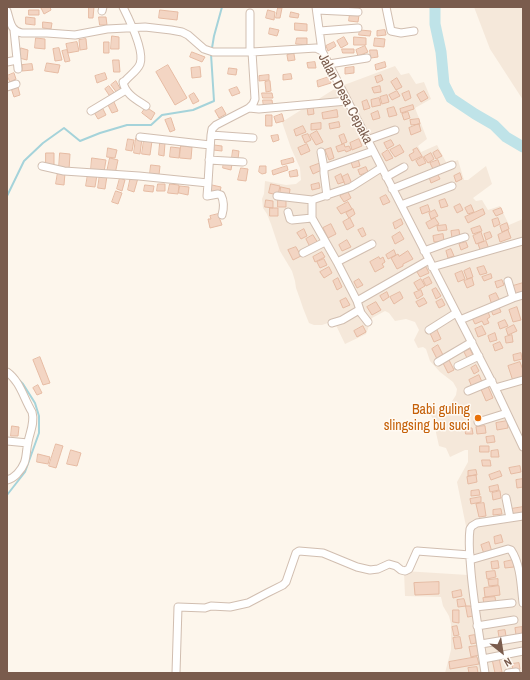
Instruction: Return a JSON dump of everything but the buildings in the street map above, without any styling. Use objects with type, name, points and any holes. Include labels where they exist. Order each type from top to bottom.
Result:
[{"type":"street","points":[[123,7],[132,27],[141,54],[141,62],[137,69],[123,82],[126,90],[146,106]]},
{"type":"street","points":[[386,7],[392,31],[401,34],[414,31]]},
{"type":"street","points":[[322,51],[317,9],[358,12]]},
{"type":"street","points":[[7,11],[14,30],[18,69]]},
{"type":"street","points":[[222,215],[222,196],[218,194],[207,196],[210,135],[212,128],[249,108],[255,99],[251,52],[250,13]]},
{"type":"street","name":"Jalan Desa Cepaka","points":[[14,30],[18,33],[71,35],[107,29],[145,26],[176,31],[188,35],[204,49],[213,52],[251,52],[316,48],[322,51],[492,381],[507,413],[521,437],[523,447]]},
{"type":"street","points":[[320,31],[358,28]]},
{"type":"street","points":[[329,64],[368,58]]},
{"type":"street","points":[[7,62],[17,60]]},
{"type":"street","points":[[7,87],[16,84]]},
{"type":"street","points":[[91,111],[126,90]]},
{"type":"street","points":[[249,108],[259,109],[347,101]]},
{"type":"street","points":[[367,140],[396,130]]},
{"type":"street","points":[[210,135],[253,138]]},
{"type":"street","points":[[140,137],[210,145]]},
{"type":"street","points":[[324,168],[373,151]]},
{"type":"street","points":[[321,152],[328,196]]},
{"type":"street","points":[[209,160],[243,162]]},
{"type":"street","points":[[392,189],[452,165]]},
{"type":"street","points":[[42,166],[64,172],[139,176],[208,183]]},
{"type":"street","points":[[386,177],[404,167]]},
{"type":"street","points":[[277,196],[312,200],[328,196],[351,187],[381,168]]},
{"type":"street","points":[[401,205],[452,186]]},
{"type":"street","points":[[312,200],[312,218],[357,301],[359,310],[368,322]]},
{"type":"street","points":[[288,212],[290,219],[292,220],[312,218]]},
{"type":"street","points":[[424,250],[465,237]]},
{"type":"street","points":[[357,301],[431,264],[523,241]]},
{"type":"street","points":[[303,254],[324,242]]},
{"type":"street","points":[[337,262],[372,244]]},
{"type":"street","points":[[508,281],[513,298]]},
{"type":"street","points":[[428,330],[458,316],[523,295]]},
{"type":"street","points":[[332,323],[342,320],[359,310]]},
{"type":"street","points":[[438,362],[472,342]]},
{"type":"street","points":[[458,366],[479,356]]},
{"type":"street","points":[[7,372],[16,381],[33,414],[24,465],[13,478],[7,480]]},
{"type":"street","points":[[495,388],[523,380]]},
{"type":"street","points":[[468,391],[492,381]]},
{"type":"street","points":[[478,422],[507,413]]},
{"type":"street","points":[[7,441],[28,443]]},
{"type":"street","points":[[506,498],[510,518]]},
{"type":"street","points":[[485,673],[477,626],[469,533],[472,526],[477,523],[523,516]]},
{"type":"street","points":[[176,673],[178,607],[230,607],[248,603],[286,582],[296,553],[299,551],[323,553],[357,567],[370,570],[378,569],[389,564],[405,571],[409,569],[417,551],[470,557],[511,550],[514,554],[520,574],[523,603]]},
{"type":"street","points":[[475,607],[512,602]]},
{"type":"street","points":[[477,626],[514,620]]},
{"type":"street","points":[[481,644],[523,637]]},
{"type":"street","points":[[483,660],[523,650]]},
{"type":"street","points":[[508,673],[516,672]]},
{"type":"shaded area","points":[[474,7],[523,7],[523,100],[490,49]]},
{"type":"shaded area","points":[[395,66],[401,75],[409,73],[416,84],[424,82],[431,99],[415,108],[427,139],[418,146],[421,152],[437,145],[447,164],[458,160],[464,180],[468,180],[486,166],[492,184],[473,198],[476,201],[482,200],[488,210],[500,206],[509,225],[523,219],[523,673],[445,673],[451,650],[451,624],[449,616],[443,606],[441,597],[405,596],[404,571],[472,574],[469,541],[457,482],[468,462],[468,450],[450,457],[446,448],[439,446],[433,419],[429,412],[441,409],[451,403],[456,395],[457,389],[453,382],[440,372],[430,361],[426,349],[423,347],[418,348],[414,340],[419,330],[415,322],[406,319],[395,321],[389,313],[385,311],[372,318],[366,334],[345,344],[334,321],[322,325],[314,325],[309,323],[296,288],[292,271],[280,251],[271,224],[263,208],[262,199],[265,181],[286,185],[296,184],[301,180],[300,168],[282,122],[336,88]]},
{"type":"waterway","points":[[7,196],[24,161],[43,143],[64,128],[80,141],[127,125],[151,125],[162,115],[193,110],[214,101],[211,54],[222,7]]},
{"type":"waterway","points":[[435,7],[435,24],[441,52],[444,84],[451,98],[494,125],[506,137],[523,147]]},
{"type":"waterway","points":[[7,495],[25,472],[39,433],[39,416],[35,403],[19,380]]},
{"type":"place","name":"Babi guling slingsing bu suci","points":[[478,418]]}]
